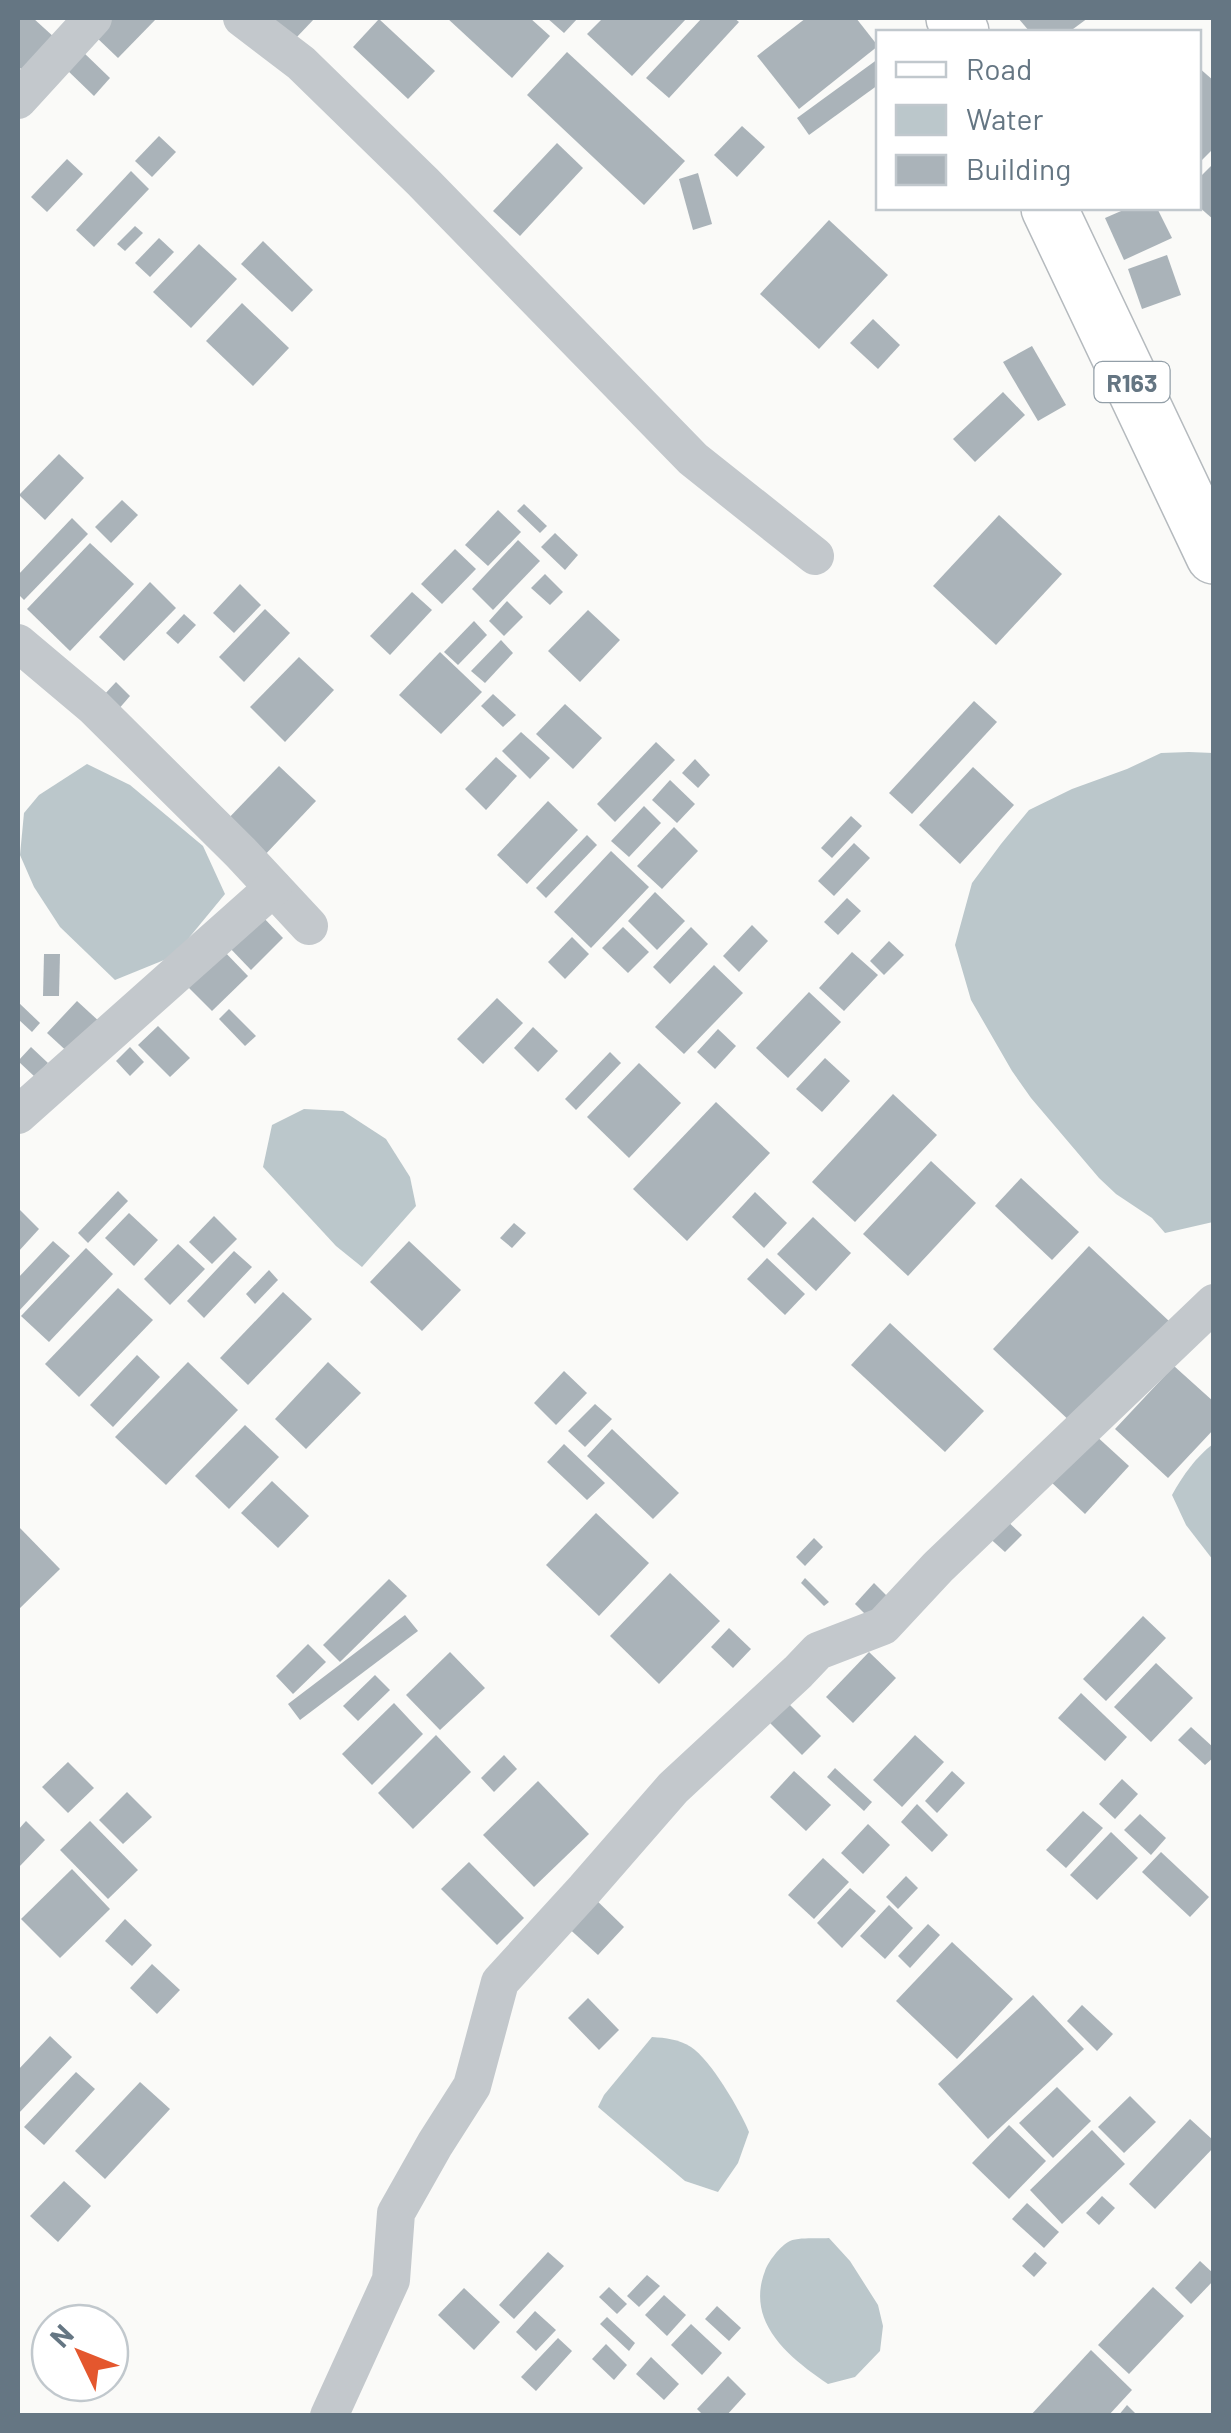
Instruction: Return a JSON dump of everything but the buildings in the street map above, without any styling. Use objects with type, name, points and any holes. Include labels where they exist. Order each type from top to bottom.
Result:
[{"type":"main road","name":"R163","points":[[1049,210],[1214,556]]},
{"type":"street","points":[[18,100],[93,18]]},
{"type":"street","points":[[242,18],[301,63],[409,168],[692,459],[815,556]]},
{"type":"street","points":[[18,644],[94,707],[308,926]]},
{"type":"street","points":[[18,1115],[273,888]]},
{"type":"street","points":[[329,2416],[392,2280],[396,2214],[472,2086],[500,1982],[673,1788],[818,1652],[883,1626],[964,1541],[1214,1302]]},
{"type":"water","points":[[1161,753],[1213,753],[1213,1222],[1165,1233],[1152,1218],[1099,1178],[1031,1098],[971,1000],[955,945],[972,883],[1029,810]]},
{"type":"water","points":[[87,764],[130,785],[203,846],[225,894],[174,956],[115,980],[60,927],[34,887],[20,855],[24,813],[39,795]]},
{"type":"water","points":[[304,1109],[343,1111],[386,1139],[410,1177],[416,1206],[362,1267],[336,1246],[263,1167],[272,1125]]},
{"type":"water","points":[[1213,1444],[1213,1560],[1186,1525],[1172,1495],[1190,1467]]},
{"type":"water","points":[[652,2037],[681,2042],[699,2053],[724,2086],[749,2132],[738,2163],[718,2192],[685,2181],[598,2107]]},
{"type":"water","points":[[829,2238],[850,2261],[878,2305],[883,2326],[880,2351],[855,2377],[828,2384],[799,2363],[775,2337],[766,2323],[760,2290],[769,2263],[786,2243]]}]
